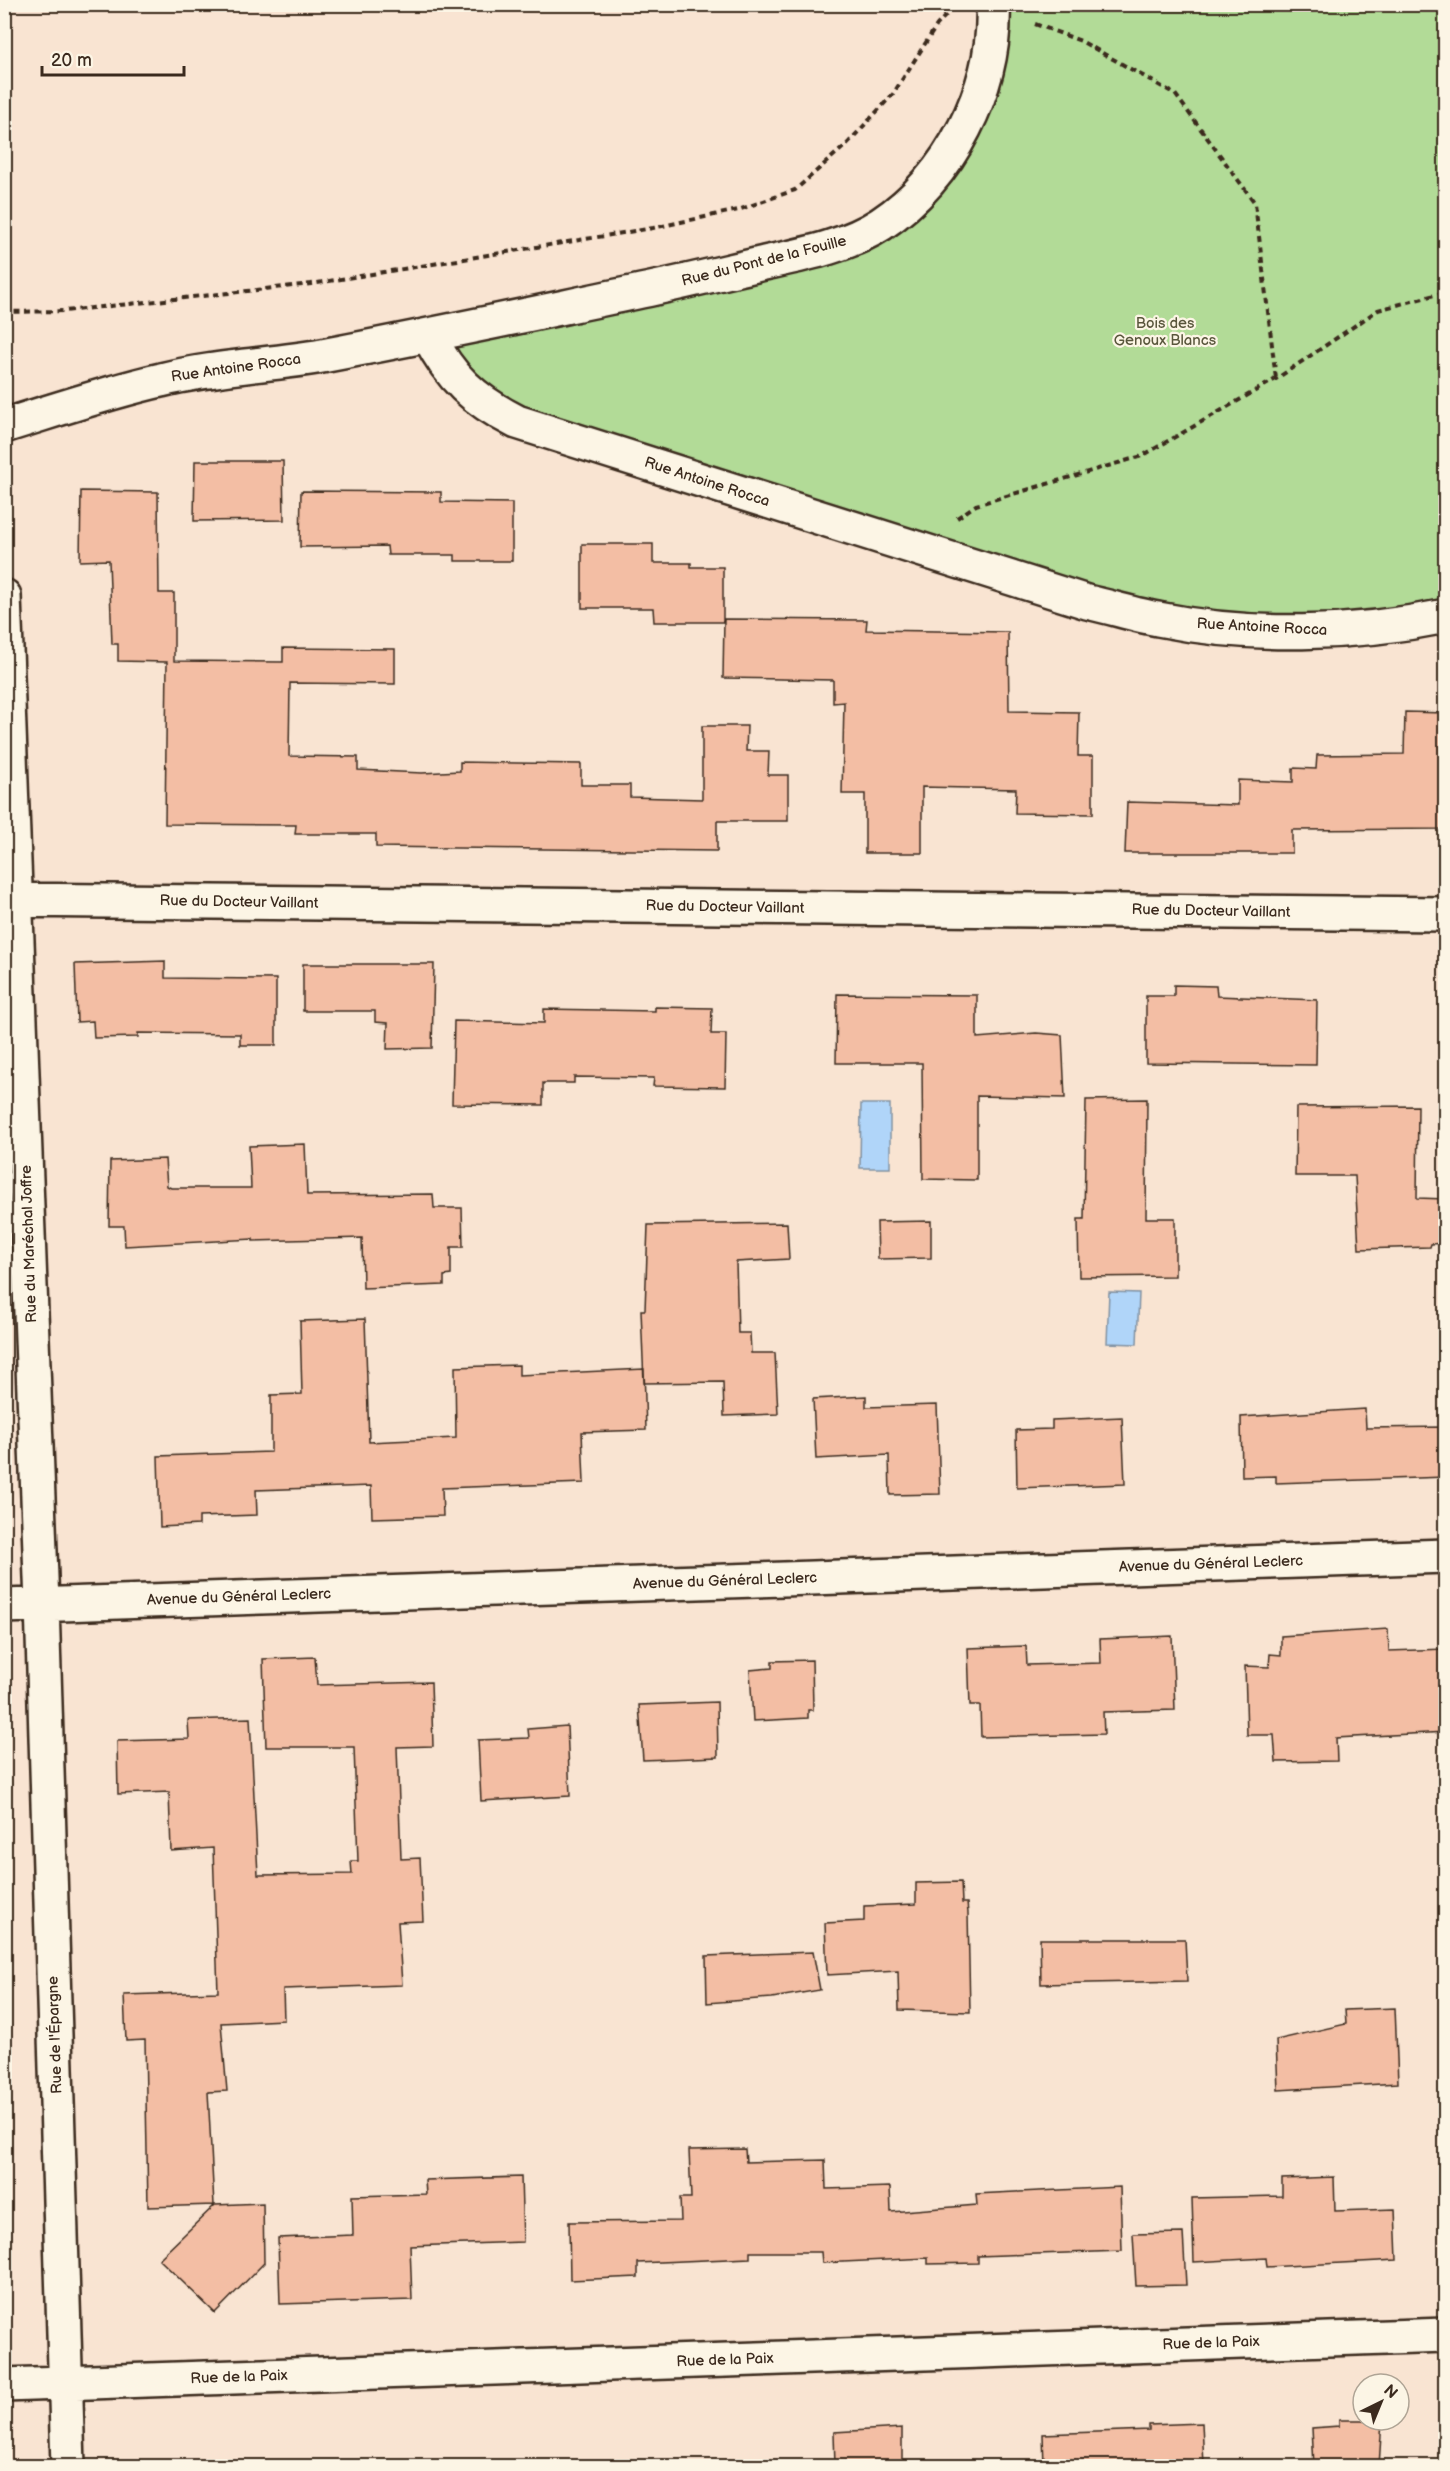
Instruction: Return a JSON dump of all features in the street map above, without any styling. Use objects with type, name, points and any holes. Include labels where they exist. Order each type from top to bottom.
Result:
[{"type":"street","name":"Rue du Pont de la Fouille","points":[[429,336],[792,257],[841,244],[880,224],[914,197],[942,164],[961,133],[978,95],[989,57],[993,7]]},
{"type":"street","name":"Rue Antoine Rocca","points":[[4,426],[162,379],[316,357],[429,336],[442,362],[462,386],[494,410],[517,422],[1087,602],[1159,620],[1222,628],[1288,631],[1348,630],[1446,616]]},
{"type":"street","name":"Rue du Maréchal Joffre","points":[[4,596],[11,900],[42,1604]]},
{"type":"street","name":"Rue du Docteur Vaillant","points":[[11,900],[1446,914]]},
{"type":"street","name":"Avenue du Général Leclerc","points":[[4,1606],[1446,1556]]},
{"type":"street","name":"Rue de l'Épargne","points":[[42,1604],[68,2466]]},
{"type":"street","name":"Rue de la Paix","points":[[4,2385],[1446,2335]]},
{"type":"path","points":[[4,312],[65,311],[311,284],[642,230],[738,210],[795,190],[847,144],[893,94],[937,25],[956,4]]},
{"type":"path","points":[[993,7],[1081,41],[1175,94],[1255,203],[1276,379]]},
{"type":"path","points":[[920,549],[946,524],[976,505],[1142,456],[1276,379],[1378,310],[1446,292]]},
{"type":"green space","name":"Bois des Genoux Blancs","points":[[993,5],[1445,5],[1445,616],[1223,628],[517,422],[429,336],[841,244],[942,164]]},
{"type":"water","points":[[861,1104],[890,1104],[890,1168],[860,1168]]},
{"type":"water","points":[[1109,1292],[1139,1293],[1137,1344],[1107,1343]]},
{"type":"building","points":[[195,461],[283,461],[284,520],[194,521]]},
{"type":"building","points":[[81,491],[158,492],[159,593],[174,593],[174,661],[283,662],[283,648],[395,649],[395,684],[290,683],[289,756],[358,757],[358,770],[422,773],[460,771],[460,762],[581,764],[581,785],[630,785],[630,797],[702,799],[702,726],[747,726],[746,751],[769,751],[768,775],[788,775],[788,821],[717,821],[717,851],[376,847],[376,834],[295,834],[296,825],[165,824],[167,662],[118,661],[118,644],[112,644],[109,560],[80,561]]},
{"type":"building","points":[[301,491],[441,492],[441,502],[512,503],[512,561],[455,561],[455,555],[388,555],[387,546],[300,547]]},
{"type":"building","points":[[582,544],[653,544],[653,563],[691,563],[691,567],[723,567],[723,622],[654,622],[653,608],[582,608]]},
{"type":"building","points":[[724,619],[867,620],[866,630],[1008,632],[1009,711],[1079,712],[1078,756],[1093,756],[1093,814],[1015,813],[1016,789],[922,787],[922,853],[865,853],[865,794],[842,794],[844,702],[833,703],[833,680],[723,678]]},
{"type":"building","points":[[1405,712],[1446,713],[1446,829],[1292,830],[1292,853],[1125,853],[1127,802],[1238,805],[1238,780],[1293,782],[1293,768],[1316,769],[1317,755],[1404,754]]},
{"type":"building","points":[[165,961],[165,978],[276,979],[276,1045],[240,1045],[240,1034],[138,1033],[138,1037],[94,1038],[93,1021],[77,1022],[75,964]]},
{"type":"building","points":[[303,964],[434,964],[432,1048],[387,1049],[388,1023],[375,1022],[375,1011],[303,1011]]},
{"type":"building","points":[[1174,985],[1216,986],[1217,996],[1317,1000],[1316,1065],[1146,1063],[1146,996],[1174,996]]},
{"type":"building","points":[[837,994],[977,995],[977,1038],[1036,1033],[1062,1035],[1065,1098],[977,1096],[977,1180],[923,1179],[922,1063],[836,1063]]},
{"type":"building","points":[[655,1007],[712,1008],[711,1034],[726,1034],[725,1087],[653,1086],[654,1078],[574,1077],[574,1083],[543,1083],[543,1105],[452,1104],[454,1021],[544,1023],[544,1009],[655,1011]]},
{"type":"building","points":[[1147,1099],[1146,1218],[1175,1218],[1175,1276],[1079,1277],[1078,1219],[1084,1219],[1086,1100]]},
{"type":"building","points":[[1418,1106],[1417,1198],[1446,1199],[1446,1243],[1431,1244],[1430,1247],[1359,1249],[1355,1176],[1295,1176],[1296,1107]]},
{"type":"building","points":[[305,1144],[307,1195],[433,1194],[434,1208],[462,1208],[463,1247],[451,1247],[451,1275],[444,1276],[444,1285],[363,1288],[362,1238],[253,1241],[253,1239],[125,1246],[124,1226],[109,1226],[110,1161],[165,1159],[167,1186],[171,1188],[251,1188],[249,1146]]},
{"type":"building","points":[[931,1221],[931,1258],[878,1259],[877,1222]]},
{"type":"building","points":[[787,1223],[789,1259],[736,1262],[738,1333],[750,1333],[751,1353],[775,1353],[778,1414],[724,1416],[723,1382],[644,1383],[641,1310],[645,1310],[648,1225]]},
{"type":"building","points":[[365,1319],[369,1442],[456,1438],[455,1367],[519,1365],[519,1375],[644,1369],[646,1430],[582,1432],[584,1483],[442,1488],[443,1516],[372,1518],[371,1486],[256,1490],[257,1515],[199,1517],[199,1525],[160,1527],[158,1456],[271,1452],[271,1395],[302,1394],[300,1321]]},
{"type":"building","points":[[866,1396],[866,1407],[937,1405],[940,1494],[890,1495],[889,1455],[816,1459],[813,1399]]},
{"type":"building","points":[[1365,1409],[1366,1428],[1446,1427],[1446,1477],[1276,1483],[1276,1476],[1242,1477],[1241,1417]]},
{"type":"building","points":[[1122,1417],[1125,1484],[1017,1488],[1016,1430],[1052,1429],[1052,1420]]},
{"type":"building","points":[[1388,1629],[1389,1651],[1446,1649],[1446,1732],[1336,1738],[1337,1761],[1276,1762],[1274,1735],[1247,1735],[1245,1666],[1269,1667],[1270,1654],[1281,1655],[1281,1636]]},
{"type":"building","points":[[1172,1636],[1175,1710],[1103,1712],[1104,1734],[981,1737],[980,1705],[970,1705],[968,1648],[1026,1646],[1027,1665],[1101,1663],[1100,1639]]},
{"type":"building","points":[[315,1657],[317,1685],[431,1682],[433,1746],[397,1747],[401,1859],[420,1858],[423,1921],[398,1922],[402,1985],[283,1989],[284,2020],[221,2023],[227,2091],[208,2092],[214,2205],[148,2207],[145,2040],[126,2041],[124,1995],[218,1992],[213,1848],[171,1851],[169,1792],[118,1794],[117,1741],[189,1739],[188,1720],[250,1718],[258,1875],[352,1874],[351,1861],[358,1861],[354,1747],[266,1747],[263,1659]]},
{"type":"building","points":[[812,1660],[813,1710],[808,1710],[808,1718],[753,1721],[750,1670],[772,1668],[772,1661]]},
{"type":"building","points":[[717,1702],[718,1757],[643,1760],[639,1705]]},
{"type":"building","points":[[567,1726],[570,1796],[481,1801],[478,1740],[529,1738],[528,1729]]},
{"type":"building","points":[[961,1882],[962,1903],[967,1903],[968,1913],[970,2012],[899,2010],[898,1971],[827,1975],[825,1923],[864,1921],[864,1906],[916,1904],[916,1883]]},
{"type":"building","points":[[1040,1939],[1185,1939],[1187,1981],[1041,1984]]},
{"type":"building","points":[[813,1952],[820,1990],[772,1998],[707,2003],[706,1956]]},
{"type":"building","points":[[1395,2008],[1398,2083],[1278,2090],[1276,2040],[1346,2024],[1345,2010]]},
{"type":"building","points":[[745,2149],[746,2162],[825,2160],[826,2189],[890,2187],[891,2212],[977,2205],[976,2194],[1120,2187],[1122,2251],[978,2256],[978,2263],[928,2264],[928,2258],[822,2263],[821,2252],[750,2252],[750,2258],[638,2263],[638,2277],[570,2280],[569,2222],[681,2221],[680,2198],[691,2198],[689,2150]]},
{"type":"building","points":[[521,2177],[523,2242],[410,2246],[412,2300],[280,2304],[278,2238],[353,2235],[352,2196],[426,2194],[425,2180]]},
{"type":"building","points":[[1334,2177],[1335,2211],[1395,2209],[1397,2260],[1267,2267],[1266,2258],[1194,2262],[1192,2198],[1282,2196],[1282,2179]]},
{"type":"building","points":[[263,2203],[264,2263],[215,2313],[159,2259],[215,2205]]},
{"type":"building","points":[[1183,2233],[1186,2285],[1136,2286],[1133,2234]]},
{"type":"building","points":[[1339,2420],[1351,2420],[1351,2432],[1381,2432],[1379,2466],[1314,2466],[1312,2428],[1339,2426]]},
{"type":"building","points":[[1202,2423],[1204,2466],[1044,2466],[1043,2434],[1149,2430],[1149,2425]]},
{"type":"building","points":[[902,2428],[902,2466],[835,2466],[834,2432]]}]
